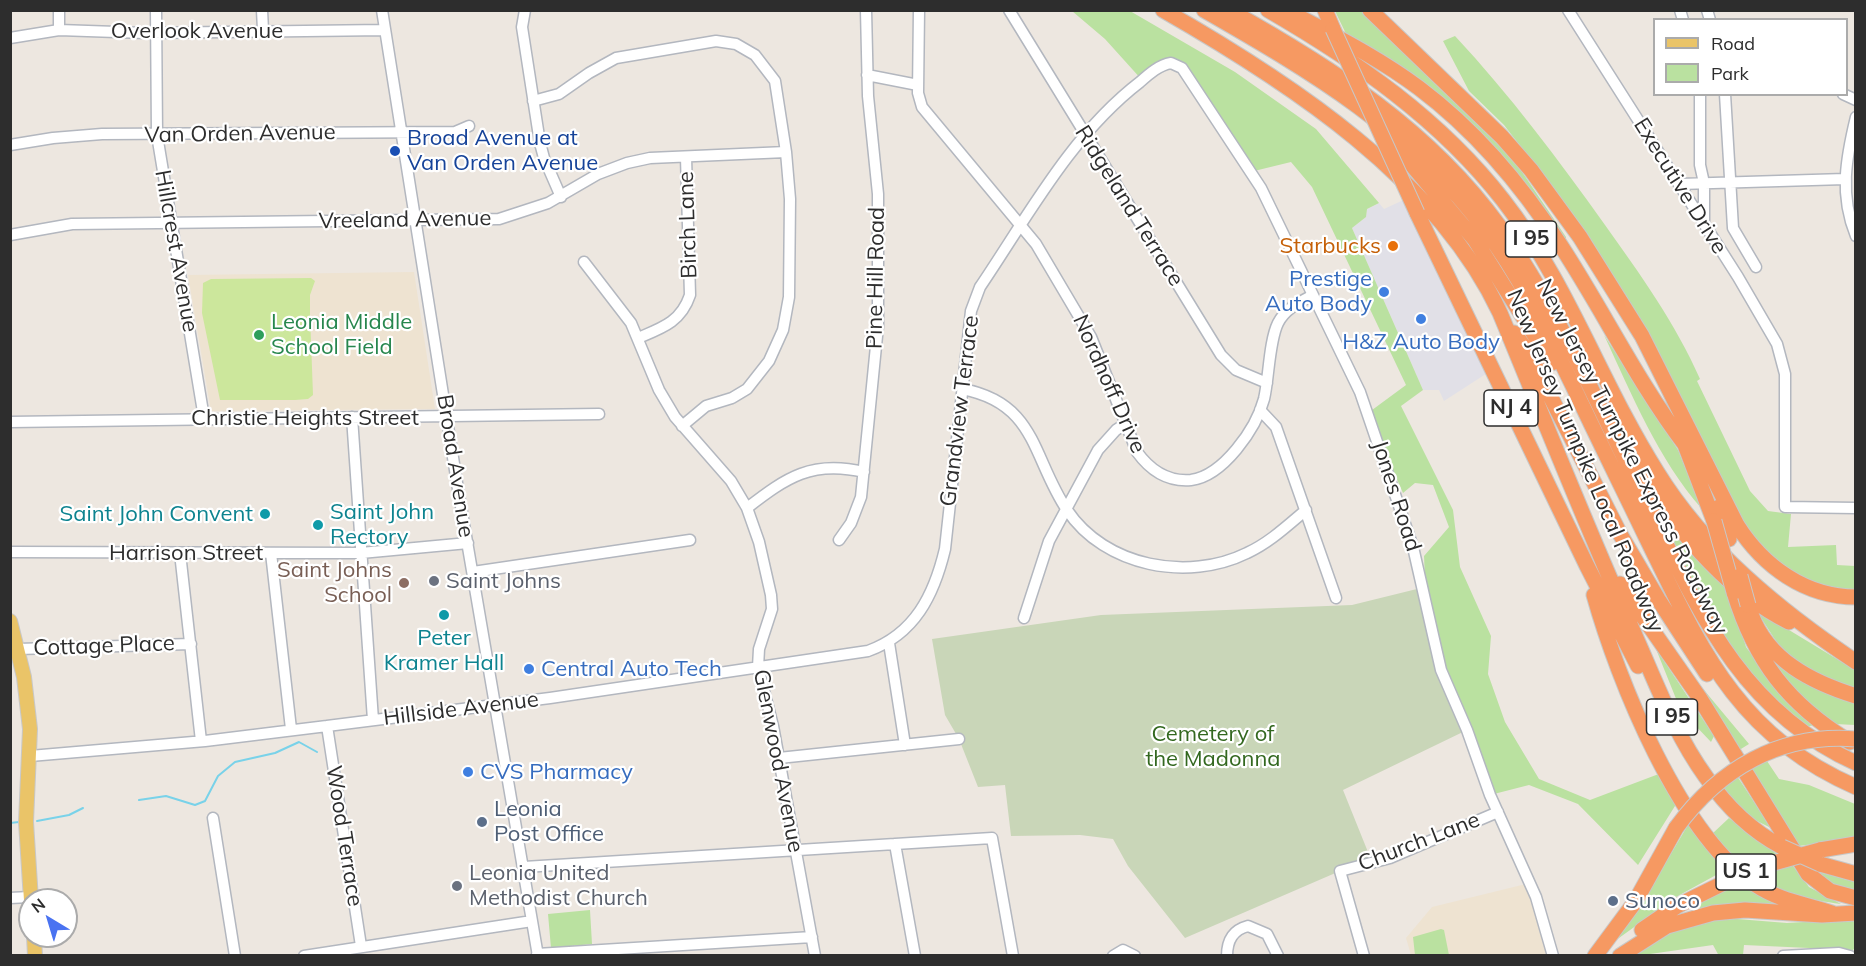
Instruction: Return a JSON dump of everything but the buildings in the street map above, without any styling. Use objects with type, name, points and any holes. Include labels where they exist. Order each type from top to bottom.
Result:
[{"type":"highway","name":"New Jersey Turnpike Local Roadway","points":[[1163,10],[1280,84],[1338,126],[1387,167],[1452,235],[1478,273],[1500,313],[1560,463],[1676,725],[1696,762],[1724,801],[1747,825],[1782,847],[1820,864],[1856,874]]},
{"type":"highway","name":"New Jersey Turnpike Express Roadway","points":[[1203,10],[1297,65],[1361,107],[1403,140],[1448,184],[1487,232],[1517,277],[1703,649],[1726,686],[1755,720],[1795,754],[1856,787]]},
{"type":"highway","name":"New Jersey Turnpike Express Roadway","points":[[1229,10],[1357,88],[1400,121],[1451,169],[1491,216],[1526,268],[1594,398],[1695,601],[1732,662],[1760,696],[1792,725],[1856,763]]},
{"type":"highway","name":"New Jersey Turnpike Local Roadway","points":[[1268,10],[1346,58],[1403,99],[1451,141],[1493,187],[1545,261],[1637,438],[1674,497],[1707,537],[1736,566],[1856,662]]},
{"type":"highway","points":[[1287,10],[1405,78],[1452,116],[1485,149],[1547,225],[1628,361],[1691,443],[1729,539],[1748,605],[1761,636],[1783,660],[1814,680],[1856,696]]},
{"type":"highway","name":"NJ 4","points":[[1325,10],[1417,213],[1587,566]]},
{"type":"highway","points":[[1370,10],[1503,137],[1531,170],[1580,237],[1737,525],[1760,554],[1789,578],[1808,588],[1826,594],[1856,597]]},
{"type":"highway","points":[[1376,123],[1465,227],[1504,284],[1574,402],[1592,426]]},
{"type":"highway","points":[[1500,313],[1528,352],[1615,526],[1669,617],[1717,688],[1755,720]]},
{"type":"highway","points":[[1594,398],[1658,497],[1707,556],[1735,584],[1766,608],[1827,641]]},
{"type":"highway","points":[[1691,443],[1734,592],[1754,647],[1778,682],[1808,712],[1856,745]]},
{"type":"highway","points":[[1560,463],[1578,489],[1620,583],[1699,697],[1800,864],[1812,879],[1825,889],[1856,898]]},
{"type":"highway","points":[[1674,497],[1783,597],[1856,652]]},
{"type":"highway","points":[[1587,566],[1684,758],[1699,778],[1724,801]]},
{"type":"highway","points":[[1587,566],[1601,619],[1636,713],[1677,789],[1708,837],[1730,864],[1764,890],[1790,902],[1832,913]]},
{"type":"highway","points":[[1595,956],[1635,903],[1676,828],[1707,790],[1729,772],[1772,746],[1793,737],[1856,731]]},
{"type":"highway","points":[[1755,758],[1802,742],[1856,739]]},
{"type":"highway","name":"US 1","points":[[1613,956],[1644,929],[1677,906],[1726,880],[1766,864],[1806,852],[1856,844]]},
{"type":"highway","points":[[1620,956],[1659,930],[1702,915],[1745,910],[1856,913]]},
{"type":"main road","points":[[10,621],[18,649],[27,702],[30,756],[26,822],[30,888]]},
{"type":"street","points":[[59,10],[59,30]]},
{"type":"street","name":"Hillcrest Avenue","points":[[156,10],[157,135],[204,418]]},
{"type":"street","points":[[262,10],[263,30]]},
{"type":"street","name":"Broad Avenue","points":[[382,10],[447,418],[538,955]]},
{"type":"street","points":[[525,10],[522,27],[533,101],[544,158],[561,197]]},
{"type":"street","name":"Pine Hill Road","points":[[839,540],[857,511],[864,472],[878,314],[878,194],[867,75],[866,10]]},
{"type":"street","name":"Nordhoff Drive","points":[[919,10],[920,104],[1022,224],[1091,337],[1137,452],[1150,467],[1167,477],[1186,480],[1205,477],[1221,467],[1232,455],[1260,410],[1278,323],[1295,305],[1313,295]]},
{"type":"street","name":"Ridgeland Terrace","points":[[1009,10],[1221,355],[1236,370],[1267,383]]},
{"type":"street","name":"Executive Drive","points":[[1568,10],[1770,329],[1784,365],[1785,507],[1856,508]]},
{"type":"street","name":"Overlook Avenue","points":[[10,38],[59,30],[156,32],[385,30]]},
{"type":"street","points":[[533,101],[559,94],[588,73],[616,58],[725,42],[746,49],[770,71],[779,93],[790,199],[789,297],[777,344],[769,361],[747,389],[732,398],[706,406],[682,426]]},
{"type":"street","name":"Grandview Terrace","points":[[889,643],[917,617],[940,571],[945,549],[974,298],[1085,133],[1126,93],[1150,74],[1166,64],[1177,64]]},
{"type":"street","name":"Jones Road","points":[[1177,64],[1186,73],[1261,189],[1368,413],[1413,547],[1441,670],[1498,812],[1536,897],[1553,956]]},
{"type":"street","points":[[867,75],[918,85]]},
{"type":"street","points":[[1700,96],[1700,165],[1704,183],[1704,223]]},
{"type":"street","points":[[1725,96],[1732,228],[1756,267]]},
{"type":"street","points":[[1856,117],[1845,179],[1848,210],[1856,236]]},
{"type":"street","name":"Van Orden Avenue","points":[[10,145],[78,135],[455,132],[469,126]]},
{"type":"street","name":"Vreeland Avenue","points":[[10,235],[72,224],[499,219],[529,211],[561,197],[598,174],[627,162],[686,156],[786,152]]},
{"type":"street","name":"Birch Lane","points":[[638,338],[669,324],[682,312],[690,295],[686,156]]},
{"type":"street","points":[[1680,184],[1845,179]]},
{"type":"street","name":"Glenwood Avenue","points":[[584,262],[622,308],[638,338],[659,390],[682,426],[721,467],[747,508],[771,595],[772,609],[759,649],[758,667],[779,758],[815,956]]},
{"type":"street","points":[[962,389],[997,400],[1015,414],[1034,440],[1066,509],[1095,539],[1124,556],[1153,565],[1187,568],[1217,564],[1246,554],[1273,538],[1306,510]]},
{"type":"street","points":[[1260,410],[1276,427],[1336,598]]},
{"type":"street","name":"Christie Heights Street","points":[[10,422],[204,418],[447,418],[599,414]]},
{"type":"street","points":[[352,417],[373,720]]},
{"type":"street","points":[[1024,618],[1044,554],[1066,509],[1098,450],[1116,430],[1125,424]]},
{"type":"street","points":[[747,508],[782,482],[810,470],[833,466],[864,472]]},
{"type":"street","points":[[473,572],[690,540]]},
{"type":"street","name":"Harrison Street","points":[[10,552],[361,553],[468,543]]},
{"type":"street","points":[[180,553],[201,741]]},
{"type":"street","points":[[271,553],[291,729]]},
{"type":"street","points":[[889,643],[905,745]]},
{"type":"street","name":"Hillside Avenue","points":[[30,756],[201,741],[496,705],[868,651],[889,643]]},
{"type":"street","name":"Cottage Place","points":[[18,649],[191,644]]},
{"type":"street","name":"Wood Terrace","points":[[327,726],[361,946]]},
{"type":"street","points":[[779,758],[959,739]]},
{"type":"street","name":"Church Lane","points":[[1364,956],[1340,871],[1390,858],[1498,812]]},
{"type":"street","points":[[213,818],[235,956]]},
{"type":"street","points":[[524,867],[992,838],[1013,956]]},
{"type":"street","points":[[894,844],[915,956]]},
{"type":"street","points":[[304,956],[532,921]]},
{"type":"street","points":[[1227,956],[1230,940],[1244,927],[1255,927],[1267,934],[1278,956]]},
{"type":"street","points":[[538,955],[812,937]]},
{"type":"street","points":[[1113,956],[1123,950],[1135,956]]},
{"type":"street","points":[[1783,956],[1839,953],[1850,956]]},
{"type":"shaded area","points":[[1410,197],[1492,370],[1444,401],[1439,390],[1423,390],[1352,228],[1366,217],[1367,209],[1379,203],[1384,209]]},
{"type":"shaded area","points":[[414,272],[435,409],[211,411],[188,275]]},
{"type":"shaded area","points":[[1530,883],[1553,955],[1411,955],[1406,938],[1432,907]]},
{"type":"green space","points":[[1072,11],[1130,11],[1235,72],[1316,129],[1379,203],[1367,209],[1366,217],[1352,228],[1423,390],[1401,406],[1453,510],[1460,567],[1491,636],[1488,674],[1505,722],[1539,779],[1590,800],[1664,772],[1680,798],[1638,865],[1578,804],[1529,785],[1490,795],[1446,678],[1431,619],[1426,588],[1424,556],[1449,527],[1433,485],[1415,483],[1403,493],[1368,413],[1406,385],[1312,187],[1291,162],[1250,172],[1177,64],[1142,80],[1105,39]]},
{"type":"green space","points":[[1335,11],[1365,11],[1480,123],[1516,163],[1566,237],[1566,244],[1501,158],[1348,38]]},
{"type":"green space","points":[[1455,36],[1495,81],[1551,152],[1657,300],[1700,379],[1697,381],[1750,491],[1768,511],[1791,514],[1788,547],[1836,545],[1837,565],[1855,566],[1855,590],[1835,592],[1790,573],[1750,534],[1721,481],[1648,331],[1573,214],[1504,125],[1469,91],[1443,41]]},
{"type":"green space","name":"Leonia Middle School Field","points":[[311,278],[315,281],[310,295],[313,395],[308,399],[295,400],[220,400],[202,313],[203,283],[211,279]]},
{"type":"green space","points":[[1604,335],[1678,450],[1702,509],[1686,490],[1659,448]]},
{"type":"green space","points":[[1648,494],[1724,577],[1746,647],[1779,692],[1815,725],[1804,727],[1753,682],[1723,638]]},
{"type":"green space","name":"Cemetery of the Madonna","points":[[1425,587],[1441,670],[1467,730],[1343,790],[1372,862],[1340,871],[1185,938],[1128,866],[1113,839],[1080,835],[1011,836],[1005,785],[978,787],[959,739],[945,715],[932,639],[1101,615],[1352,605]]},
{"type":"green space","points":[[1756,610],[1855,670],[1855,689],[1820,677],[1783,652]]},
{"type":"green space","points":[[1656,649],[1714,736],[1711,742],[1692,722],[1685,721]]},
{"type":"green space","points":[[1772,659],[1855,700],[1855,725],[1835,724],[1795,693]]},
{"type":"green space","points":[[1684,666],[1749,744],[1736,752]]},
{"type":"green space","points":[[1767,761],[1779,779],[1809,785],[1855,804],[1855,838],[1799,846],[1749,770]]},
{"type":"green space","points":[[1737,776],[1771,828],[1745,815],[1720,788]]},
{"type":"green space","points":[[1729,818],[1793,866],[1809,887],[1841,904],[1783,891],[1754,876],[1712,834]]},
{"type":"green space","points":[[1691,820],[1709,851],[1727,869],[1676,897],[1612,943],[1644,899]]},
{"type":"green space","points":[[1808,869],[1855,882],[1855,893],[1824,882]]},
{"type":"green space","points":[[1743,881],[1783,907],[1735,906],[1698,909],[1696,904]]},
{"type":"green space","points":[[590,910],[592,944],[551,948],[548,914]]},
{"type":"green space","points":[[1725,918],[1787,923],[1855,919],[1855,947],[1853,950],[1744,945],[1743,955],[1719,956],[1713,945],[1636,956],[1637,949],[1678,928]]},
{"type":"green space","points":[[1444,930],[1449,955],[1415,955],[1413,937]]},
{"type":"waterway","points":[[139,800],[166,796],[195,805],[205,801],[218,776],[235,762],[275,753],[299,742],[317,752]]},
{"type":"waterway","points":[[37,821],[69,815],[83,808]]},
{"type":"waterway","points":[[10,823],[19,822]]},
{"type":"place","name":"Broad Avenue at Van Orden Avenue","points":[[395,151]]},
{"type":"place","name":"Starbucks","points":[[1393,246]]},
{"type":"place","name":"Prestige Auto Body","points":[[1384,292]]},
{"type":"place","name":"H&Z Auto Body","points":[[1421,319]]},
{"type":"place","name":"Leonia Middle School Field","points":[[259,335]]},
{"type":"place","name":"Saint John Convent","points":[[265,514]]},
{"type":"place","name":"Saint John Rectory","points":[[318,525]]},
{"type":"place","name":"Saint Johns","points":[[434,581]]},
{"type":"place","name":"Saint Johns School","points":[[404,583]]},
{"type":"place","name":"Peter Kramer Hall","points":[[444,615]]},
{"type":"place","name":"Central Auto Tech","points":[[529,669]]},
{"type":"place","name":"CVS Pharmacy","points":[[468,772]]},
{"type":"place","name":"Leonia Post Office","points":[[482,822]]},
{"type":"place","name":"Leonia United Methodist Church","points":[[457,886]]},
{"type":"place","name":"Sunoco","points":[[1613,901]]}]
